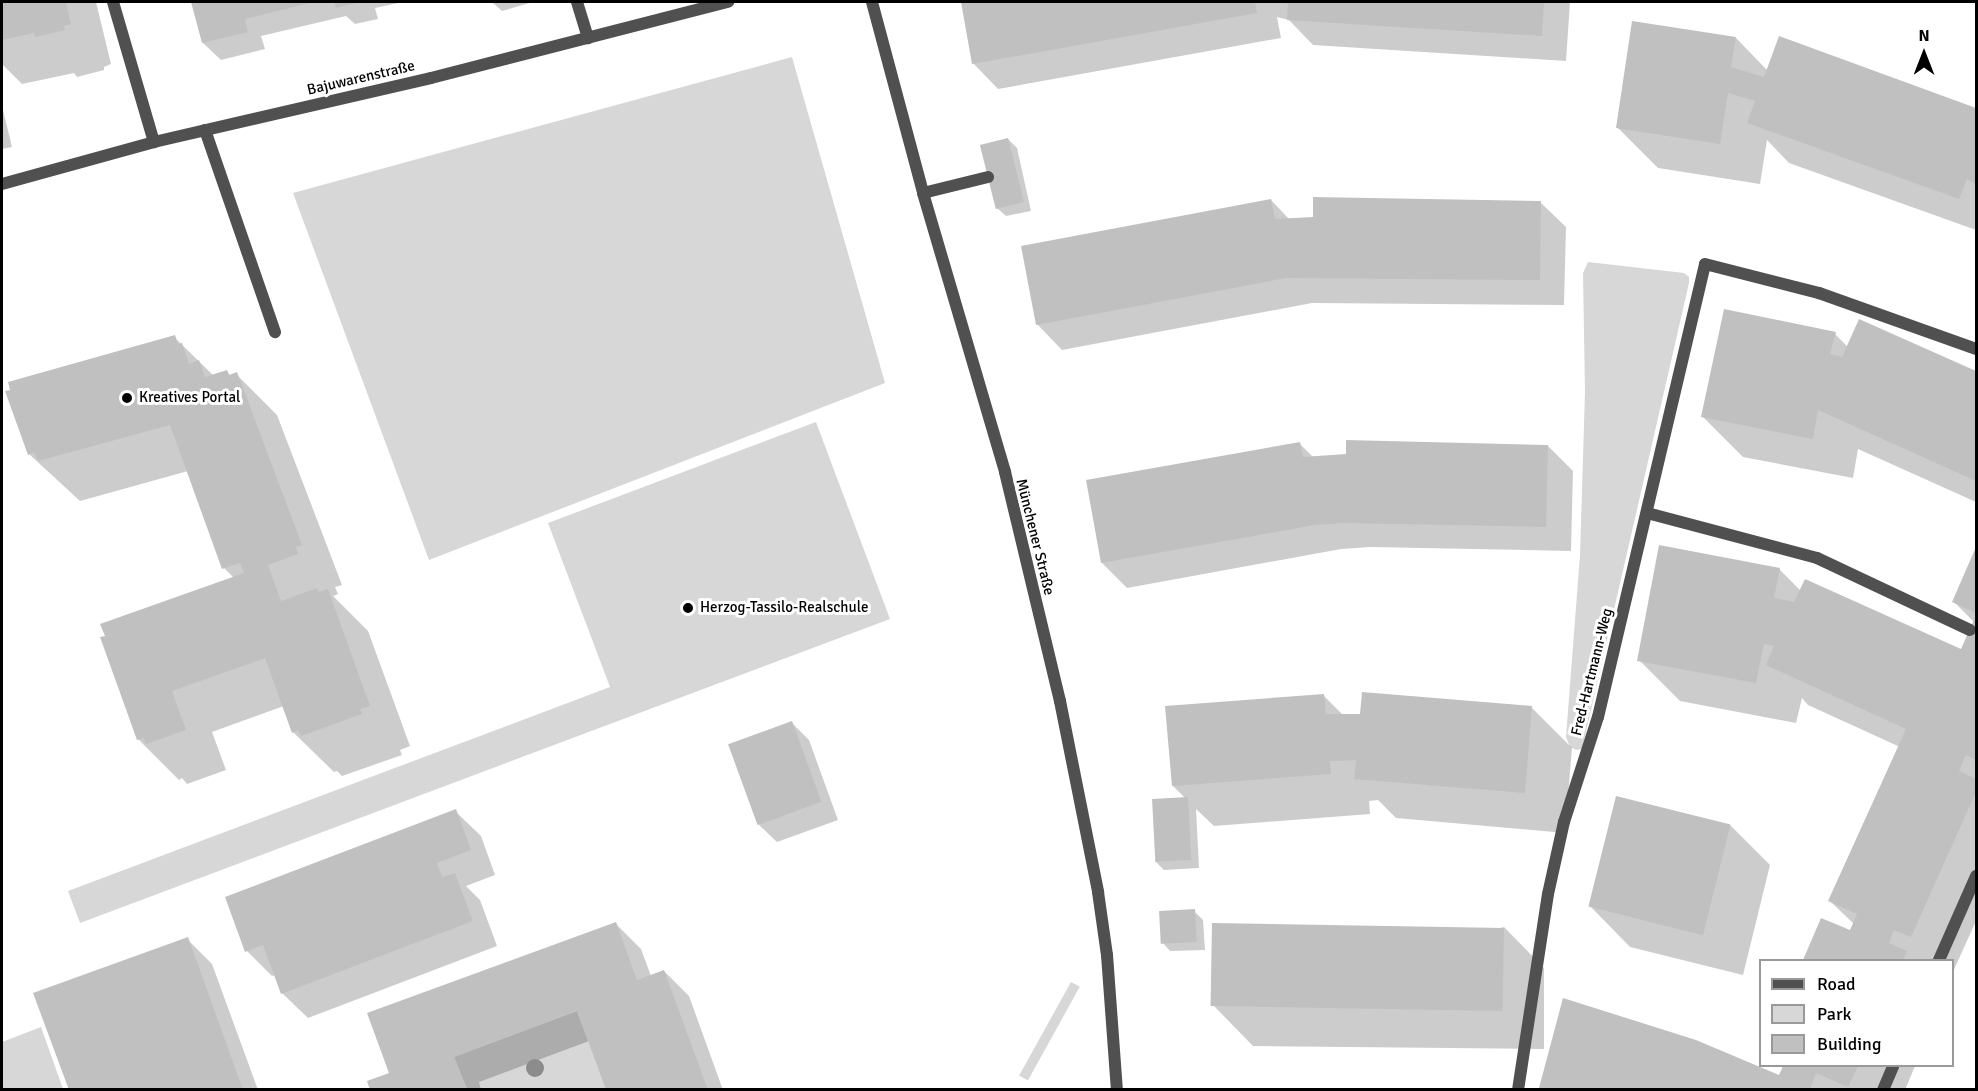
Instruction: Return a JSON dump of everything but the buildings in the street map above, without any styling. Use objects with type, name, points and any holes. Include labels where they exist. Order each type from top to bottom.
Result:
[{"type":"street","points":[[113,2],[154,142]]},
{"type":"street","points":[[577,2],[588,38]]},
{"type":"street","name":"Bajuwarenstraße","points":[[2,184],[154,142],[431,78],[728,2]]},
{"type":"street","name":"Münchener Straße","points":[[872,2],[922,193],[1005,472],[1060,701],[1098,892],[1107,955],[1117,1089]]},
{"type":"street","points":[[205,130],[275,332]]},
{"type":"street","points":[[922,193],[988,177]]},
{"type":"street","name":"Fred-Hartmann-Weg","points":[[1518,1089],[1548,894],[1564,822],[1598,717],[1705,264],[1819,293],[1977,349]]},
{"type":"street","points":[[1647,513],[1817,558],[1970,630]]},
{"type":"street","points":[[1940,959],[1977,876]]},
{"type":"street","points":[[1883,1089],[1892,1067]]},
{"type":"green space","points":[[792,57],[885,383],[429,560],[293,193]]},
{"type":"green space","points":[[1588,262],[1684,273],[1689,277],[1689,283],[1582,749],[1576,750],[1570,747],[1566,737],[1580,555],[1585,392],[1583,273]]},
{"type":"green space","points":[[816,422],[890,619],[80,923],[68,891],[610,687],[548,523]]},
{"type":"green space","points":[[1071,982],[1080,987],[1028,1080],[1019,1076]]},
{"type":"green space","points":[[577,1011],[606,1089],[467,1089],[454,1057]]},
{"type":"green space","points":[[41,1027],[63,1089],[2,1089],[2,1042]]},
{"type":"place","name":"Kreatives Portal","points":[[127,398]]},
{"type":"place","name":"Herzog-Tassilo-Realschule","points":[[688,608]]}]
